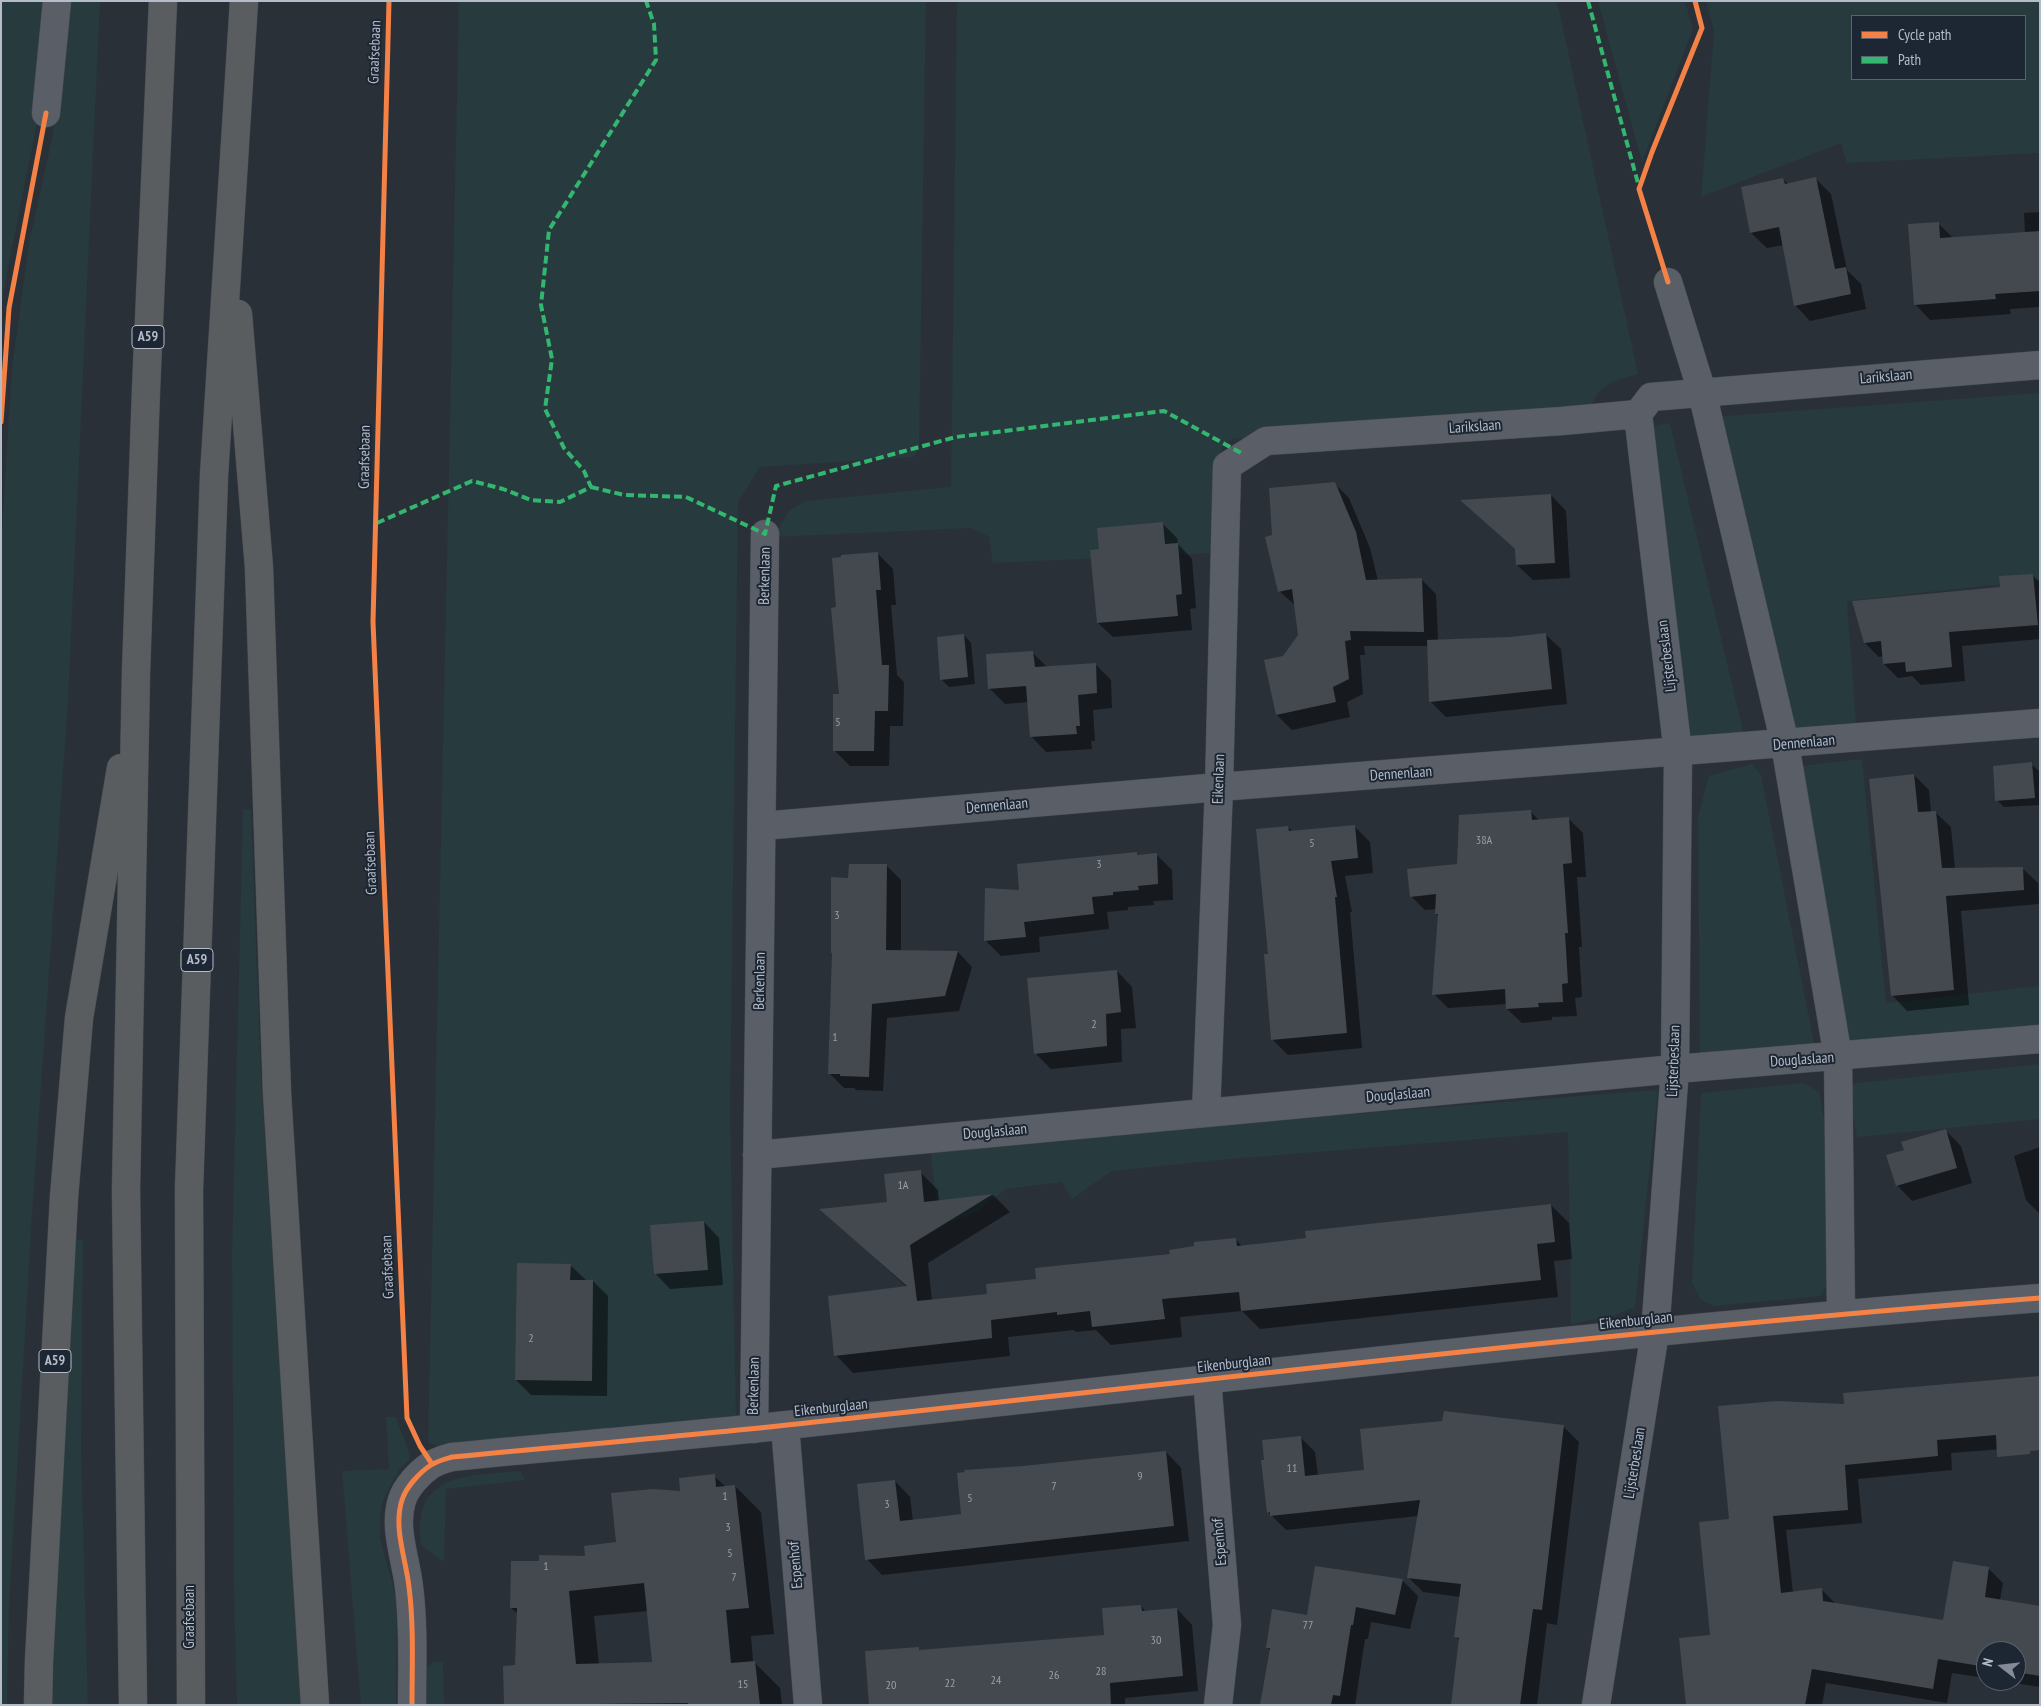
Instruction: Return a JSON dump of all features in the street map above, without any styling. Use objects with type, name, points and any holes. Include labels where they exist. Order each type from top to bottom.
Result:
[{"type":"highway","name":"A59","points":[[133,1705],[126,1190],[136,672],[146,380],[163,1]]},
{"type":"highway","name":"Graafsebaan","points":[[191,1705],[189,1189],[214,476],[244,1]]},
{"type":"highway","name":"A59","points":[[230,216],[259,568],[277,1093],[316,1705]]},
{"type":"highway","name":"A59","points":[[38,1705],[63,1206],[79,1018],[136,672]]},
{"type":"street","points":[[46,113],[57,1]]},
{"type":"street","points":[[1668,282],[1702,392],[1785,744],[1838,1057],[1841,1313]]},
{"type":"street","name":"Larikslaan","points":[[1243,454],[1266,441],[1638,414],[1651,397],[2040,365]]},
{"type":"street","name":"Lijsterbeslaan","points":[[1596,1705],[1655,1332],[1676,1069],[1678,753],[1638,414]]},
{"type":"street","name":"Eikenlaan","points":[[1206,1113],[1220,787],[1227,466],[1243,454]]},
{"type":"street","name":"Berkenlaan","points":[[754,1429],[766,534]]},
{"type":"street","name":"Dennenlaan","points":[[762,826],[1220,787],[2040,724]]},
{"type":"street","name":"Douglaslaan","points":[[757,1154],[1676,1069],[2040,1039]]},
{"type":"street","name":"Eikenburglaan","points":[[412,1705],[412,1614],[400,1519],[402,1499],[419,1476],[432,1464],[452,1457],[784,1426],[1207,1379],[1841,1313],[2040,1298]]},
{"type":"street","name":"Espenhof","points":[[1207,1379],[1227,1625],[1218,1705]]},
{"type":"street","name":"Espenhof","points":[[784,1426],[808,1705]]},
{"type":"green space","points":[[1,1],[49,1],[40,107],[1,304]]},
{"type":"green space","points":[[67,1],[100,1],[68,702],[32,1214],[9,1607],[7,1705],[1,1705],[1,546],[12,368],[29,243],[58,111]]},
{"type":"green space","points":[[459,1],[926,1],[919,449],[914,457],[760,467],[738,502],[730,1112],[736,1416],[442,1447],[428,1443]]},
{"type":"green space","points":[[957,1],[1557,1],[1638,374],[1620,379],[1602,389],[1589,411],[1233,439],[1223,444],[1217,466],[1214,553],[993,563],[989,537],[972,528],[774,537],[789,510],[806,501],[951,487]]},
{"type":"green space","points":[[1598,1],[1685,1],[1693,29],[1642,162]]},
{"type":"green space","points":[[1706,1],[2040,1],[2040,153],[1847,163],[1841,143],[1701,197],[1714,31]]},
{"type":"green space","points":[[2040,393],[2040,580],[1847,601],[1856,723],[1772,733],[1698,418]]},
{"type":"green space","points":[[1670,423],[1744,735],[1681,737],[1649,427]]},
{"type":"green space","points":[[1862,759],[1886,1003],[2040,986],[2040,1029],[1845,1050],[1783,768]]},
{"type":"green space","points":[[1752,764],[1761,775],[1814,1043],[1805,1054],[1700,1054],[1698,817],[1709,776]]},
{"type":"green space","points":[[251,809],[261,1078],[302,1705],[237,1705],[234,1592],[232,1254],[243,810]]},
{"type":"green space","points":[[2040,1064],[2040,1119],[1857,1137],[1848,1084]]},
{"type":"green space","points":[[1803,1083],[1819,1092],[1825,1124],[1829,1283],[1820,1296],[1714,1306],[1701,1300],[1692,1283],[1701,1093]]},
{"type":"green space","points":[[1658,1090],[1635,1307],[1612,1316],[1571,1324],[1568,1132],[1229,1159],[1112,1171],[1072,1199],[1062,1182],[1006,1189],[976,1212],[952,1222],[938,1219],[930,1147]]},
{"type":"green space","points":[[73,1240],[83,1240],[81,1451],[88,1705],[49,1705]]},
{"type":"green space","points":[[386,1417],[396,1417],[408,1448],[410,1459],[400,1469],[390,1486],[383,1501],[380,1517],[380,1537],[397,1602],[396,1705],[361,1705],[342,1471],[389,1469]]},
{"type":"green space","points":[[520,1471],[525,1480],[446,1489],[444,1562],[421,1545],[420,1521],[425,1503],[434,1491],[447,1482],[463,1477]]},
{"type":"green space","points":[[433,1662],[443,1662],[444,1705],[426,1705],[427,1668]]},
{"type":"building","points":[[1816,177],[1835,269],[1846,267],[1851,294],[1794,306],[1779,227],[1750,233],[1741,187],[1783,178],[1785,184]]},
{"type":"building","points":[[1939,222],[1940,238],[2040,231],[2040,291],[1995,294],[1996,299],[1914,305],[1908,224]]},
{"type":"building","points":[[1335,482],[1356,532],[1366,580],[1422,578],[1424,632],[1350,631],[1351,640],[1345,641],[1349,679],[1333,687],[1336,702],[1276,715],[1264,660],[1283,656],[1298,635],[1292,589],[1278,592],[1265,537],[1272,535],[1269,488]]},
{"type":"building","points":[[1551,494],[1555,563],[1516,565],[1515,549],[1460,500]]},
{"type":"building","points":[[1163,522],[1165,544],[1178,543],[1182,594],[1176,595],[1178,616],[1097,623],[1090,550],[1099,549],[1097,528]]},
{"type":"building","points":[[878,552],[881,590],[876,590],[882,665],[889,665],[888,711],[875,711],[874,751],[833,751],[833,694],[839,694],[831,608],[836,607],[832,558],[841,557],[841,555]]},
{"type":"building","points":[[2033,574],[2038,625],[1949,632],[1952,667],[1906,672],[1905,662],[1883,664],[1881,641],[1864,643],[1852,601],[2000,587],[1999,576]]},
{"type":"building","points":[[1546,633],[1552,689],[1429,702],[1427,640],[1510,637]]},
{"type":"building","points":[[964,634],[968,677],[940,680],[937,637]]},
{"type":"building","points":[[1033,651],[1035,667],[1096,663],[1097,693],[1078,695],[1080,726],[1076,726],[1077,734],[1030,737],[1026,686],[988,689],[986,654]]},
{"type":"building","points":[[2032,762],[2035,798],[1995,801],[1993,766]]},
{"type":"building","points":[[1914,774],[1918,812],[1936,811],[1942,868],[2023,867],[2024,890],[1946,896],[1954,990],[1891,996],[1869,779]]},
{"type":"building","points":[[1531,810],[1532,820],[1569,817],[1572,863],[1563,864],[1568,933],[1565,933],[1568,983],[1562,984],[1563,1002],[1538,1003],[1539,1007],[1506,1009],[1505,989],[1432,995],[1438,914],[1435,914],[1436,894],[1410,897],[1407,869],[1457,864],[1459,815]]},
{"type":"building","points":[[1355,825],[1358,858],[1331,861],[1337,897],[1335,897],[1347,1033],[1271,1040],[1264,954],[1268,954],[1256,829],[1288,826],[1289,831]]},
{"type":"building","points":[[1137,852],[1137,855],[1157,853],[1158,884],[1138,886],[1139,890],[1113,892],[1113,895],[1092,897],[1094,914],[1024,922],[1026,937],[984,941],[985,888],[1019,890],[1017,864]]},
{"type":"building","points":[[849,864],[887,864],[886,950],[958,951],[945,996],[872,1004],[869,1077],[828,1074],[832,953],[831,877],[848,878]]},
{"type":"building","points":[[1117,970],[1121,1012],[1106,1014],[1107,1046],[1034,1054],[1027,978]]},
{"type":"building","points":[[1946,1129],[1957,1168],[1896,1186],[1886,1155],[1904,1150],[1901,1142]]},
{"type":"building","points":[[921,1170],[924,1202],[993,1194],[910,1245],[917,1301],[987,1294],[986,1284],[1036,1279],[1035,1268],[1170,1254],[1169,1250],[1194,1246],[1194,1242],[1236,1238],[1237,1246],[1306,1238],[1305,1231],[1551,1204],[1555,1242],[1537,1244],[1541,1280],[1241,1311],[1239,1292],[1162,1299],[1165,1319],[1092,1327],[1090,1311],[1057,1315],[1057,1312],[991,1320],[992,1338],[834,1356],[828,1296],[907,1286],[819,1209],[887,1202],[884,1174]]},
{"type":"building","points":[[704,1221],[708,1270],[654,1274],[650,1225]]},
{"type":"building","points":[[517,1263],[571,1264],[570,1280],[593,1280],[592,1381],[515,1380]]},
{"type":"building","points":[[2040,1376],[2040,1450],[2030,1451],[2030,1454],[1997,1457],[1996,1435],[1937,1440],[1938,1456],[1845,1465],[1848,1510],[1773,1516],[1781,1593],[1822,1588],[1823,1601],[1943,1620],[1953,1561],[1989,1567],[1985,1597],[2040,1606],[2040,1676],[2026,1674],[2026,1641],[1976,1641],[1976,1665],[1938,1659],[1933,1689],[1812,1669],[1805,1705],[1686,1705],[1679,1638],[1710,1635],[1699,1522],[1729,1519],[1718,1406],[1777,1401],[1844,1404],[1843,1393]]},
{"type":"building","points":[[1444,1411],[1564,1425],[1542,1610],[1533,1609],[1520,1705],[1451,1705],[1459,1638],[1454,1637],[1461,1584],[1407,1578],[1420,1500],[1270,1516],[1270,1512],[1267,1513],[1261,1460],[1264,1460],[1262,1440],[1301,1436],[1305,1476],[1364,1470],[1360,1429],[1442,1421]]},
{"type":"building","points":[[1166,1451],[1174,1526],[865,1560],[857,1484],[895,1480],[900,1521],[961,1514],[957,1473],[965,1472],[964,1470],[1023,1466]]},
{"type":"building","points":[[715,1474],[716,1487],[735,1485],[749,1608],[726,1610],[731,1663],[755,1661],[760,1705],[688,1705],[688,1703],[504,1705],[503,1666],[515,1665],[517,1608],[510,1608],[511,1561],[539,1561],[539,1555],[585,1556],[584,1546],[616,1542],[611,1493],[653,1489],[680,1491],[679,1478]],"holes":[[[644,1583],[652,1662],[576,1664],[569,1591]]]},
{"type":"building","points":[[1315,1566],[1403,1579],[1395,1615],[1356,1607],[1353,1625],[1351,1625],[1340,1696],[1333,1695],[1331,1705],[1260,1705],[1270,1648],[1266,1648],[1272,1609],[1307,1615]]},
{"type":"building","points":[[1141,1605],[1142,1611],[1177,1608],[1183,1676],[1110,1683],[1111,1705],[869,1705],[865,1651],[919,1647],[919,1650],[1104,1635],[1102,1608]]},
{"type":"marked path","points":[[377,523],[472,481],[503,489],[531,500],[560,502],[591,487],[584,471],[564,448],[545,409],[552,359],[541,305],[549,230],[656,60],[654,24],[646,1]]},
{"type":"marked path","points":[[1588,1],[1639,187]]},
{"type":"marked path","points":[[591,487],[624,495],[686,497],[765,534],[776,486],[956,437],[1164,411],[1243,454]]},
{"type":"cycle path","points":[[389,1],[373,622],[407,1418],[420,1446],[432,1464]]},
{"type":"cycle path","points":[[1668,282],[1639,189],[1702,28],[1695,1]]},
{"type":"cycle path","points":[[1,422],[9,308],[46,113]]},
{"type":"cycle path","points":[[412,1705],[412,1616],[399,1532],[400,1511],[404,1495],[418,1476],[433,1464],[452,1457],[745,1429],[1726,1325],[2040,1298]]}]
